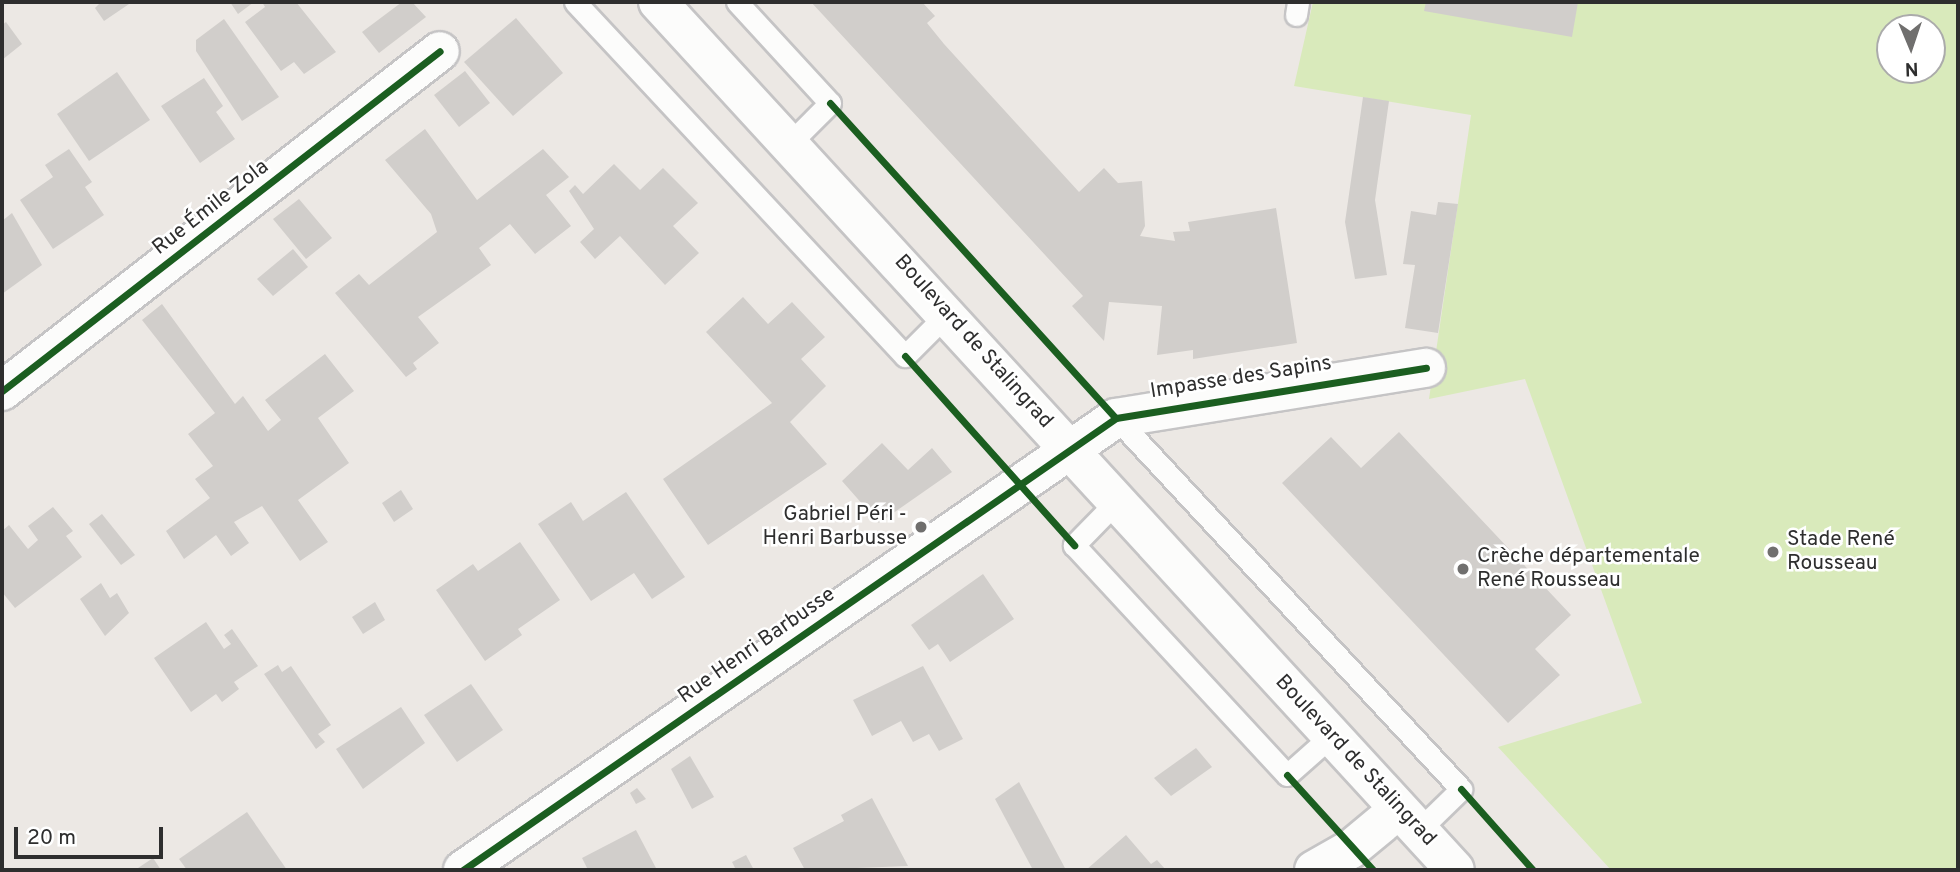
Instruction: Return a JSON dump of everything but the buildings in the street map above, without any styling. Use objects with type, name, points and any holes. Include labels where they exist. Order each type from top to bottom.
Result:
[{"type":"street","name":"Boulevard de Stalingrad","points":[[658,2],[948,313],[1455,870]]},
{"type":"street","name":"Rue Émile Zola","points":[[2,391],[440,51]]},
{"type":"street","name":"Impasse des Sapins","points":[[1072,450],[1116,418],[1426,368]]},
{"type":"street","name":"Rue Henri Barbusse","points":[[463,870],[1072,450]]},
{"type":"street","points":[[1314,870],[1408,821]]},
{"type":"lane","points":[[575,2],[905,356],[948,313]]},
{"type":"lane","points":[[737,2],[830,103],[790,143]]},
{"type":"lane","points":[[1116,418],[1461,789],[1408,821]]},
{"type":"lane","points":[[1117,501],[1074,545],[1287,775],[1331,736]]},
{"type":"green space","name":"Stade René Rousseau","points":[[1313,2],[1958,2],[1958,870],[1611,870],[1498,747],[1642,703],[1525,379],[1429,399],[1471,115],[1294,86]]},
{"type":"cycle path","points":[[2,391],[440,51]]},
{"type":"cycle path","points":[[830,103],[1116,418]]},
{"type":"cycle path","points":[[905,356],[1074,545]]},
{"type":"cycle path","points":[[463,870],[1116,418],[1426,368]]},
{"type":"cycle path","points":[[1287,775],[1373,870]]},
{"type":"cycle path","points":[[1461,789],[1533,870]]},
{"type":"place","name":"Gabriel Péri - Henri Barbusse","points":[[921,527]]},
{"type":"place","name":"Stade René Rousseau","points":[[1773,552]]},
{"type":"place","name":"Crèche départementale René Rousseau","points":[[1463,569]]}]
